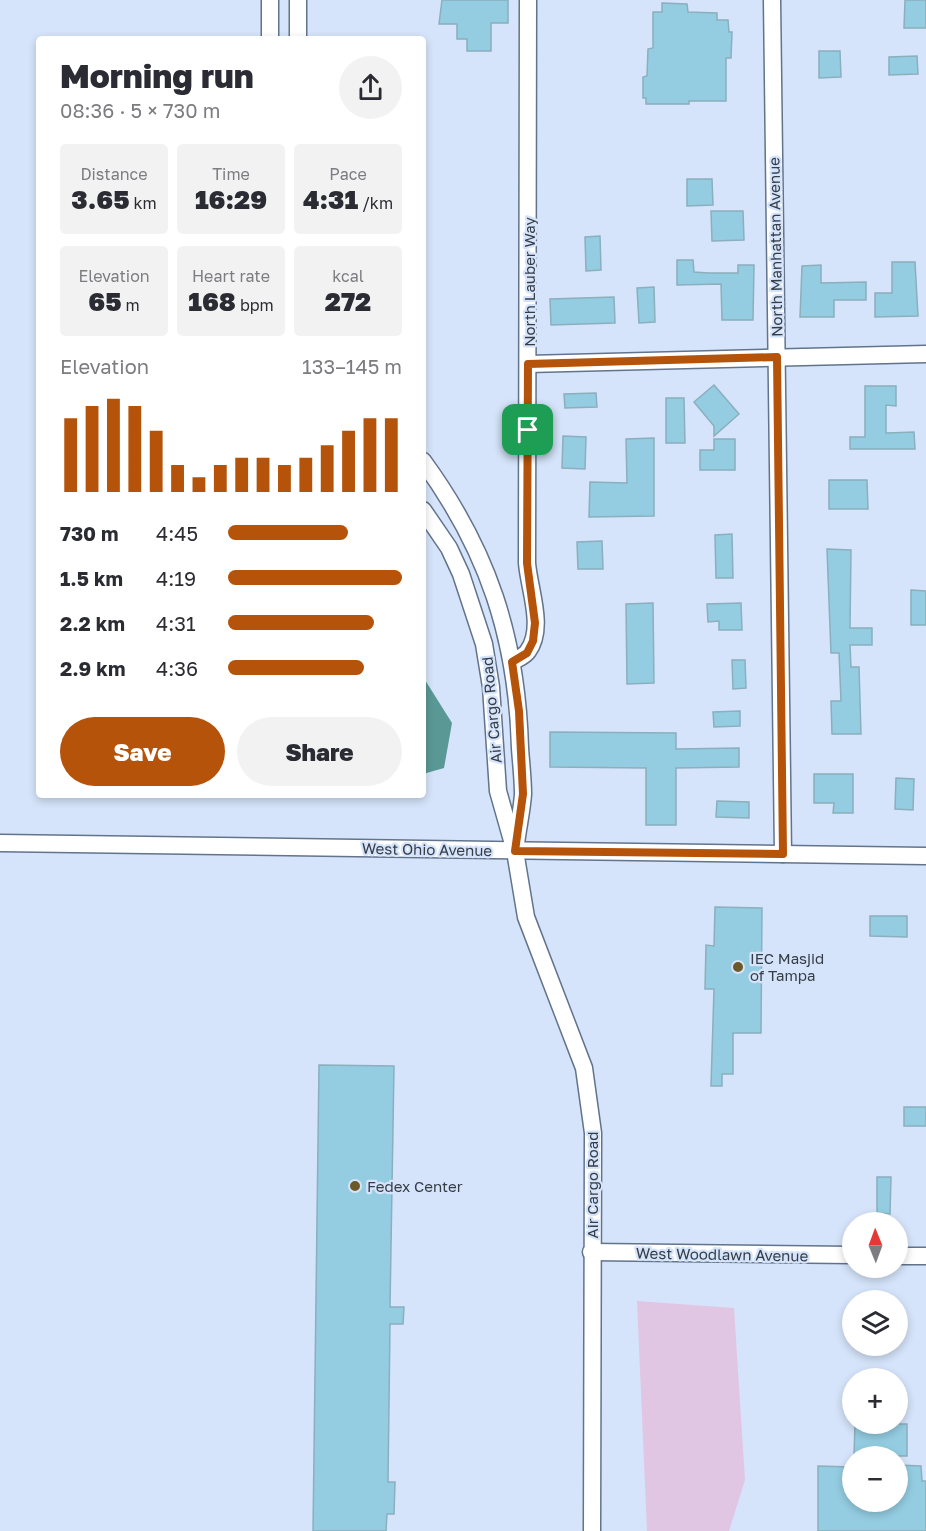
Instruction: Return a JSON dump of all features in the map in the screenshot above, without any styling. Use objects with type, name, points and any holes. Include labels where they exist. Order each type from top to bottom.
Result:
[{"type":"street","points":[[270,0],[270,36]]},
{"type":"street","points":[[298,0],[298,36]]},
{"type":"street","name":"North Lauber Way","points":[[512,662],[527,653],[533,641],[535,623],[527,563],[528,0]]},
{"type":"street","name":"North Manhattan Avenue","points":[[772,0],[783,854]]},
{"type":"street","points":[[528,364],[926,354]]},
{"type":"street","name":"Air Cargo Road","points":[[426,465],[477,548],[492,586],[512,662],[519,711],[523,794],[515,851]]},
{"type":"street","name":"Air Cargo Road","points":[[426,514],[449,548],[469,595],[481,634],[491,687],[498,790],[515,851],[526,917],[584,1068],[593,1133],[592,1531]]},
{"type":"street","name":"West Ohio Avenue","points":[[0,843],[926,856]]},
{"type":"street","name":"West Woodlawn Avenue","points":[[591,1252],[842,1255]]},
{"type":"street","points":[[908,1256],[926,1256]]},
{"type":"shaded area","points":[[426,682],[452,723],[444,768],[426,773]]},
{"type":"shaded area","points":[[637,1301],[734,1308],[745,1480],[729,1531],[647,1531]]},
{"type":"building","points":[[442,0],[508,0],[508,23],[491,23],[491,51],[467,51],[467,39],[457,39],[457,24],[439,24]]},
{"type":"building","points":[[905,0],[926,0],[926,28],[904,28]]},
{"type":"building","points":[[662,3],[687,4],[688,12],[717,13],[717,20],[728,20],[729,32],[732,32],[731,58],[726,58],[726,101],[646,104],[646,98],[643,98],[643,77],[647,76],[648,49],[653,48],[653,12],[662,12]]},
{"type":"building","points":[[819,51],[840,51],[841,77],[819,78]]},
{"type":"building","points":[[917,56],[918,74],[889,75],[889,57]]},
{"type":"building","points":[[687,179],[712,179],[713,205],[687,206]]},
{"type":"building","points":[[711,211],[743,211],[744,240],[712,241]]},
{"type":"building","points":[[600,236],[601,270],[586,271],[585,237]]},
{"type":"building","points":[[677,260],[693,260],[694,272],[709,273],[738,273],[738,265],[754,265],[753,320],[722,320],[721,284],[677,285]]},
{"type":"building","points":[[892,262],[915,262],[918,316],[875,317],[875,293],[892,293]]},
{"type":"building","points":[[821,265],[821,283],[866,282],[866,300],[834,300],[834,317],[800,317],[802,266]]},
{"type":"building","points":[[654,287],[655,322],[639,323],[637,288]]},
{"type":"building","points":[[614,297],[615,323],[551,325],[550,299]]},
{"type":"building","points":[[714,385],[739,414],[714,436],[714,426],[694,402]]},
{"type":"building","points":[[865,386],[896,386],[896,406],[886,405],[886,433],[914,432],[915,449],[850,449],[850,437],[865,437]]},
{"type":"building","points":[[596,393],[597,407],[565,408],[564,394]]},
{"type":"building","points":[[666,398],[684,398],[685,443],[666,443]]},
{"type":"building","points":[[563,436],[586,437],[585,469],[562,468]]},
{"type":"building","points":[[654,438],[654,516],[589,517],[590,482],[627,483],[626,439]]},
{"type":"building","points":[[714,439],[735,439],[735,470],[700,470],[700,450],[714,450]]},
{"type":"building","points":[[829,480],[867,480],[868,509],[829,509]]},
{"type":"building","points":[[732,534],[733,578],[716,578],[715,535]]},
{"type":"building","points":[[602,541],[603,569],[578,569],[577,542]]},
{"type":"building","points":[[827,549],[851,550],[850,628],[872,628],[872,645],[850,645],[851,667],[859,667],[861,734],[832,734],[831,701],[841,701],[839,653],[831,653]]},
{"type":"building","points":[[911,590],[926,591],[926,625],[911,625]]},
{"type":"building","points":[[653,603],[654,683],[627,684],[626,604]]},
{"type":"building","points":[[741,603],[742,630],[719,630],[719,621],[708,622],[707,604]]},
{"type":"building","points":[[732,660],[745,660],[746,688],[733,689]]},
{"type":"building","points":[[740,711],[740,726],[714,727],[713,712]]},
{"type":"building","points":[[550,732],[676,733],[676,749],[739,748],[739,767],[676,768],[676,825],[646,825],[646,768],[550,767]]},
{"type":"building","points":[[814,774],[853,774],[853,813],[833,813],[834,803],[814,803]]},
{"type":"building","points":[[896,778],[914,779],[913,810],[895,809]]},
{"type":"building","points":[[717,801],[749,802],[749,818],[716,817]]},
{"type":"building","name":"IEC Masjid of Tampa","points":[[715,907],[762,908],[761,1033],[733,1033],[733,1074],[722,1074],[722,1086],[711,1086],[714,989],[705,989],[706,945],[714,946]]},
{"type":"building","points":[[870,916],[907,916],[907,937],[870,936]]},
{"type":"building","name":"Fedex Center","points":[[319,1065],[394,1066],[390,1307],[404,1307],[403,1324],[390,1324],[388,1482],[395,1482],[394,1514],[387,1514],[386,1531],[313,1531]]},
{"type":"building","points":[[904,1107],[926,1107],[926,1126],[904,1126]]},
{"type":"building","points":[[877,1177],[891,1177],[890,1212],[877,1212]]},
{"type":"building","points":[[855,1434],[907,1434],[907,1446],[854,1446]]},
{"type":"building","points":[[908,1465],[921,1466],[922,1481],[926,1481],[926,1531],[818,1531],[818,1466],[842,1467],[842,1512],[908,1512]]},
{"type":"place","name":"IEC Masjid of Tampa","points":[[738,967]]},
{"type":"place","name":"Fedex Center","points":[[355,1186]]},
{"type":"route","points":[[777,357],[783,854],[515,851],[523,794],[519,711],[512,662],[527,653],[533,641],[535,623],[527,563],[528,430],[528,364],[777,357]]}]
